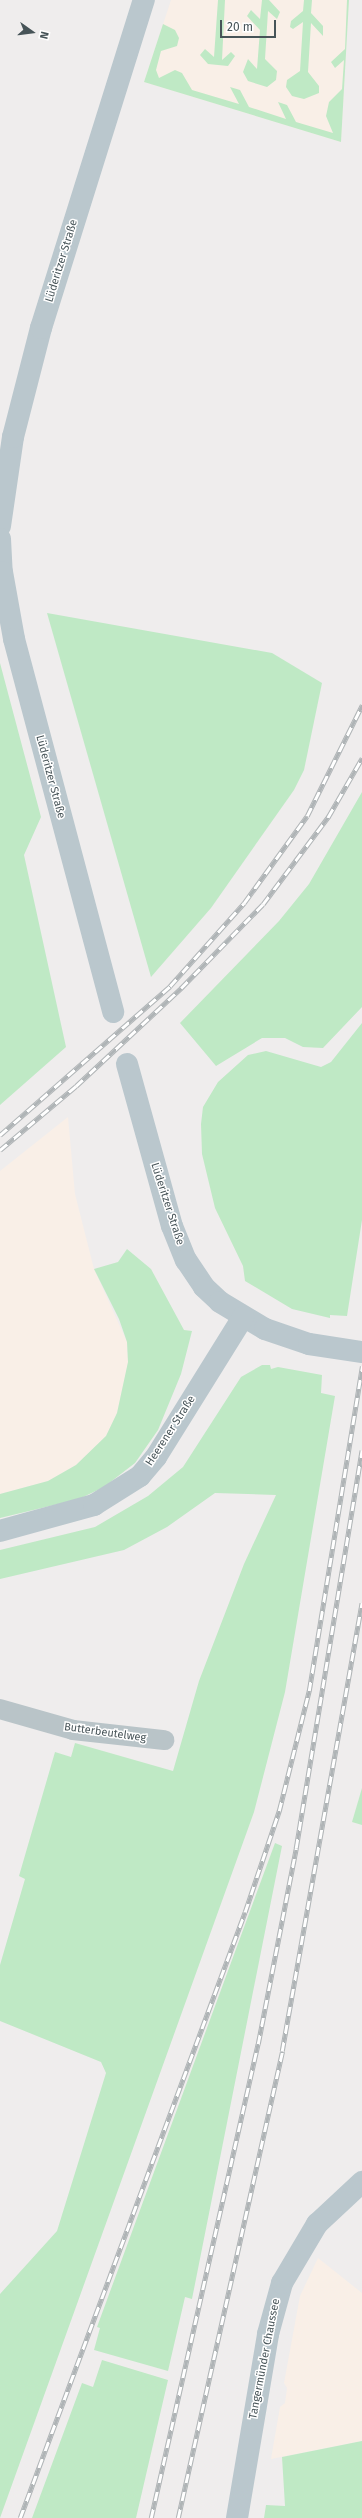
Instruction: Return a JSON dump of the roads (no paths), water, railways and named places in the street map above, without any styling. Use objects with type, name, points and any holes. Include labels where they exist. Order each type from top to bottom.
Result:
[{"type":"main road","name":"Lüderitzer Straße","points":[[0,526],[4,483],[31,365],[144,0]]},
{"type":"main road","name":"Lüderitzer Straße","points":[[0,539],[0,554],[6,605],[28,699],[113,1012]]},
{"type":"main road","name":"Lüderitzer Straße","points":[[127,1064],[164,1202],[181,1249],[204,1287],[243,1317],[283,1336],[326,1346],[362,1352]]},
{"type":"main road","name":"Heerener Straße","points":[[0,1531],[94,1505],[140,1476],[156,1457],[243,1317]]},
{"type":"main road","name":"Tangermünder Chaussee","points":[[237,2518],[268,2334],[282,2283],[316,2224],[362,2182]]},
{"type":"street","name":"Butterbeutelweg","points":[[0,1709],[73,1730],[164,1740]]},
{"type":"railway","points":[[0,1135],[170,986],[244,903],[307,816],[362,705]]},
{"type":"railway","points":[[0,1150],[76,1086],[181,988],[263,904],[328,817],[362,758]]},
{"type":"railway","points":[[20,2518],[245,1912],[279,1811],[309,1691],[362,1366]]},
{"type":"railway","points":[[151,2518],[258,2044],[296,1848],[362,1450]]},
{"type":"railway","points":[[178,2518],[282,2051],[362,1603]]}]
